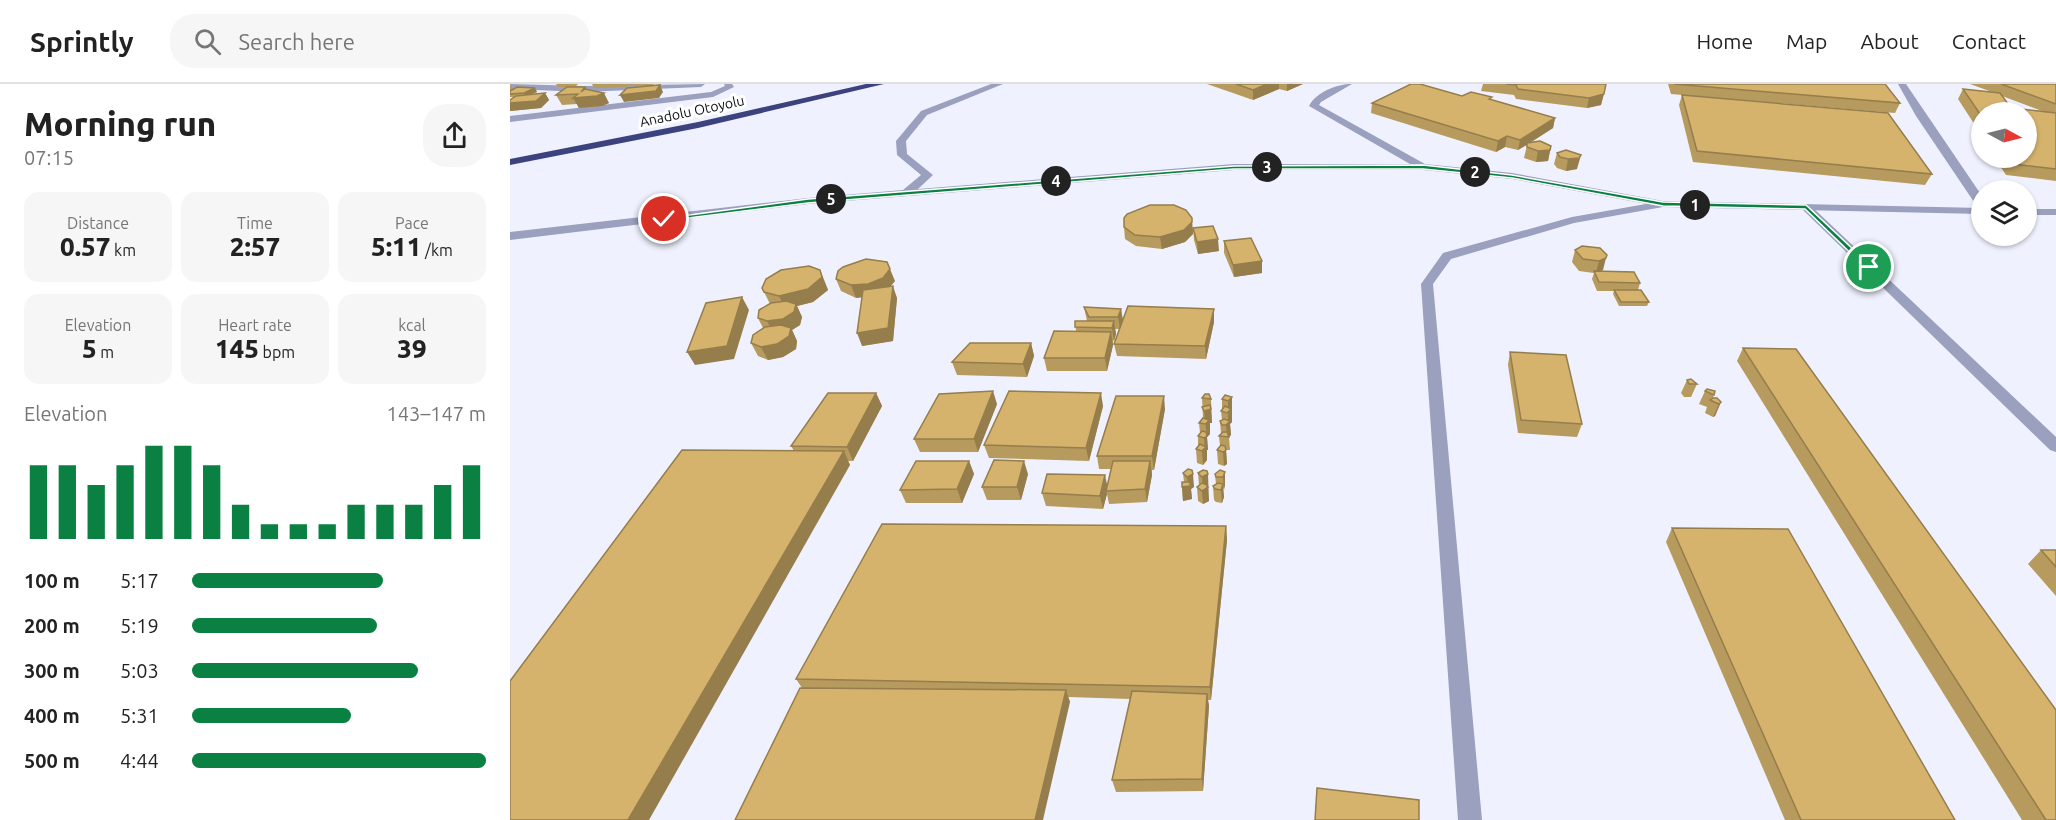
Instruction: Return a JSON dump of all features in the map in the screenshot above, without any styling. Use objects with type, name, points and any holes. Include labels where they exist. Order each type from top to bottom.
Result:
[{"type":"highway","name":"Anadolu Otoyolu","points":[[510,151],[727,110],[841,84]]},
{"type":"highway","name":"Anadolu Otoyolu","points":[[510,162],[709,123],[879,84]]},
{"type":"street","points":[[510,86],[587,87],[701,84]]},
{"type":"street","points":[[510,118],[713,94],[730,87],[728,84]]},
{"type":"street","points":[[906,193],[928,175],[902,155],[901,141],[924,112],[999,84]]},
{"type":"street","points":[[1348,84],[1317,100],[1314,106],[1423,167]]},
{"type":"street","points":[[1902,84],[1971,189]]},
{"type":"street","points":[[527,97],[587,87]]},
{"type":"street","points":[[510,236],[808,201],[1234,167],[1423,167],[1512,176],[1663,204],[1971,211]]},
{"type":"street","points":[[1470,820],[1427,284],[1447,256],[1572,220],[1663,204]]},
{"type":"street","points":[[1806,207],[2056,446]]},
{"type":"street","points":[[2037,212],[2056,212]]},
{"type":"building","points":[[1236,84],[1267,84],[1253,90]]},
{"type":"building","points":[[1411,84],[1420,84],[1462,96],[1471,92],[1555,118],[1520,140],[1507,136],[1498,141],[1372,103]]},
{"type":"building","points":[[1506,84],[1606,84],[1604,94],[1589,98],[1518,89],[1516,85]]},
{"type":"building","points":[[1674,84],[1885,84],[1900,103]]},
{"type":"building","points":[[2001,84],[2056,84],[2056,104]]},
{"type":"building","points":[[660,85],[656,91],[620,95],[627,88]]},
{"type":"building","points":[[517,87],[535,88],[524,93],[510,94],[510,91]]},
{"type":"building","points":[[567,87],[585,87],[581,92],[585,89],[604,93],[597,96],[573,98],[578,94],[556,95]]},
{"type":"building","points":[[1963,89],[2000,93],[2007,102],[1972,102]]},
{"type":"building","points":[[545,93],[536,101],[510,103],[510,100],[516,96]]},
{"type":"building","points":[[1682,95],[1888,113],[1932,174],[1697,151]]},
{"type":"building","points":[[2037,111],[2056,113],[2056,169],[2037,167]]},
{"type":"building","points":[[1540,141],[1551,146],[1550,150],[1538,151],[1527,147],[1527,143]]},
{"type":"building","points":[[1566,150],[1581,155],[1579,158],[1568,159],[1560,157],[1557,153]]},
{"type":"building","points":[[1150,205],[1174,205],[1186,210],[1192,222],[1184,230],[1160,237],[1135,235],[1124,227],[1124,218],[1127,214]]},
{"type":"building","points":[[1213,226],[1218,239],[1197,242],[1193,228]]},
{"type":"building","points":[[1251,238],[1262,261],[1233,265],[1224,241]]},
{"type":"building","points":[[1582,246],[1600,248],[1607,255],[1606,258],[1599,261],[1583,259],[1575,250]]},
{"type":"building","points":[[866,259],[887,262],[890,269],[883,278],[868,284],[851,285],[836,279],[838,271],[843,267]]},
{"type":"building","points":[[809,266],[820,270],[822,277],[808,289],[779,296],[764,292],[762,288],[766,279],[781,270]]},
{"type":"building","points":[[1594,271],[1634,272],[1640,283],[1599,282]]},
{"type":"building","points":[[893,286],[888,328],[857,333],[863,290]]},
{"type":"building","points":[[1614,290],[1641,290],[1649,302],[1621,302]]},
{"type":"building","points":[[742,297],[727,346],[687,352],[706,303]]},
{"type":"building","points":[[786,301],[796,304],[794,312],[783,319],[767,321],[758,318],[759,310],[771,303]]},
{"type":"building","points":[[1128,306],[1214,309],[1205,346],[1114,344]]},
{"type":"building","points":[[1084,307],[1121,309],[1118,317],[1089,317]]},
{"type":"building","points":[[1075,321],[1114,321],[1112,328],[1075,327]]},
{"type":"building","points":[[781,325],[791,328],[789,336],[777,344],[761,347],[751,343],[753,335],[765,327]]},
{"type":"building","points":[[1054,331],[1111,332],[1105,358],[1044,358]]},
{"type":"building","points":[[970,343],[1031,343],[1023,364],[952,362]]},
{"type":"building","points":[[1743,348],[1796,349],[2056,710],[2056,820],[2046,820]]},
{"type":"building","points":[[1510,352],[1566,355],[1582,424],[1521,420]]},
{"type":"building","points":[[1691,379],[1697,384],[1689,384],[1687,380]]},
{"type":"building","points":[[1707,389],[1715,391],[1714,395],[1705,391]]},
{"type":"building","points":[[993,391],[974,439],[914,439],[939,394]]},
{"type":"building","points":[[1009,391],[1101,393],[1086,448],[984,445]]},
{"type":"building","points":[[828,393],[876,393],[847,447],[791,446]]},
{"type":"building","points":[[1205,394],[1209,394],[1211,399],[1202,398]]},
{"type":"building","points":[[1225,395],[1232,397],[1228,401],[1222,399]]},
{"type":"building","points":[[1116,396],[1164,396],[1152,456],[1097,456]]},
{"type":"building","points":[[1713,398],[1721,402],[1719,404],[1710,400]]},
{"type":"building","points":[[1210,405],[1211,409],[1204,411],[1202,407]]},
{"type":"building","points":[[1225,406],[1231,409],[1227,413],[1221,411]]},
{"type":"building","points":[[1203,418],[1209,420],[1206,424],[1199,423]]},
{"type":"building","points":[[1224,419],[1230,421],[1222,425],[1220,421]]},
{"type":"building","points":[[1202,431],[1206,432],[1207,436],[1204,438],[1198,436]]},
{"type":"building","points":[[1227,432],[1229,437],[1219,436]]},
{"type":"building","points":[[1200,444],[1206,447],[1202,451],[1196,449]]},
{"type":"building","points":[[1221,445],[1225,446],[1226,450],[1223,452],[1217,450]]},
{"type":"building","points":[[682,450],[844,451],[628,820],[510,820],[510,681]]},
{"type":"building","points":[[994,460],[1024,461],[1017,487],[982,487]]},
{"type":"building","points":[[916,461],[969,461],[957,489],[900,490]]},
{"type":"building","points":[[1113,461],[1150,461],[1145,489],[1106,491]]},
{"type":"building","points":[[1188,469],[1192,470],[1193,474],[1187,477],[1183,473]]},
{"type":"building","points":[[1203,470],[1208,474],[1202,477],[1198,473]]},
{"type":"building","points":[[1220,470],[1225,472],[1223,477],[1216,477],[1215,474]]},
{"type":"building","points":[[1047,474],[1105,475],[1100,496],[1042,493]]},
{"type":"building","points":[[1182,482],[1190,482],[1190,486],[1182,487]]},
{"type":"building","points":[[1202,483],[1207,485],[1207,488],[1202,491],[1197,487]]},
{"type":"building","points":[[1218,483],[1223,484],[1221,490],[1213,486]]},
{"type":"building","points":[[882,524],[1226,526],[1210,687],[796,679]]},
{"type":"building","points":[[1672,528],[1788,529],[1955,820],[1801,820]]},
{"type":"building","points":[[2041,550],[2056,550],[2056,567]]},
{"type":"building","points":[[800,688],[1066,690],[1035,820],[735,820]]},
{"type":"building","points":[[1132,691],[1207,694],[1202,779],[1112,780]]},
{"type":"building","points":[[1317,788],[1419,800],[1419,820],[1315,820]]},
{"type":"route","points":[[664,219],[808,201],[1234,167],[1423,167],[1512,176],[1663,204],[1806,207],[1869,267]]}]
